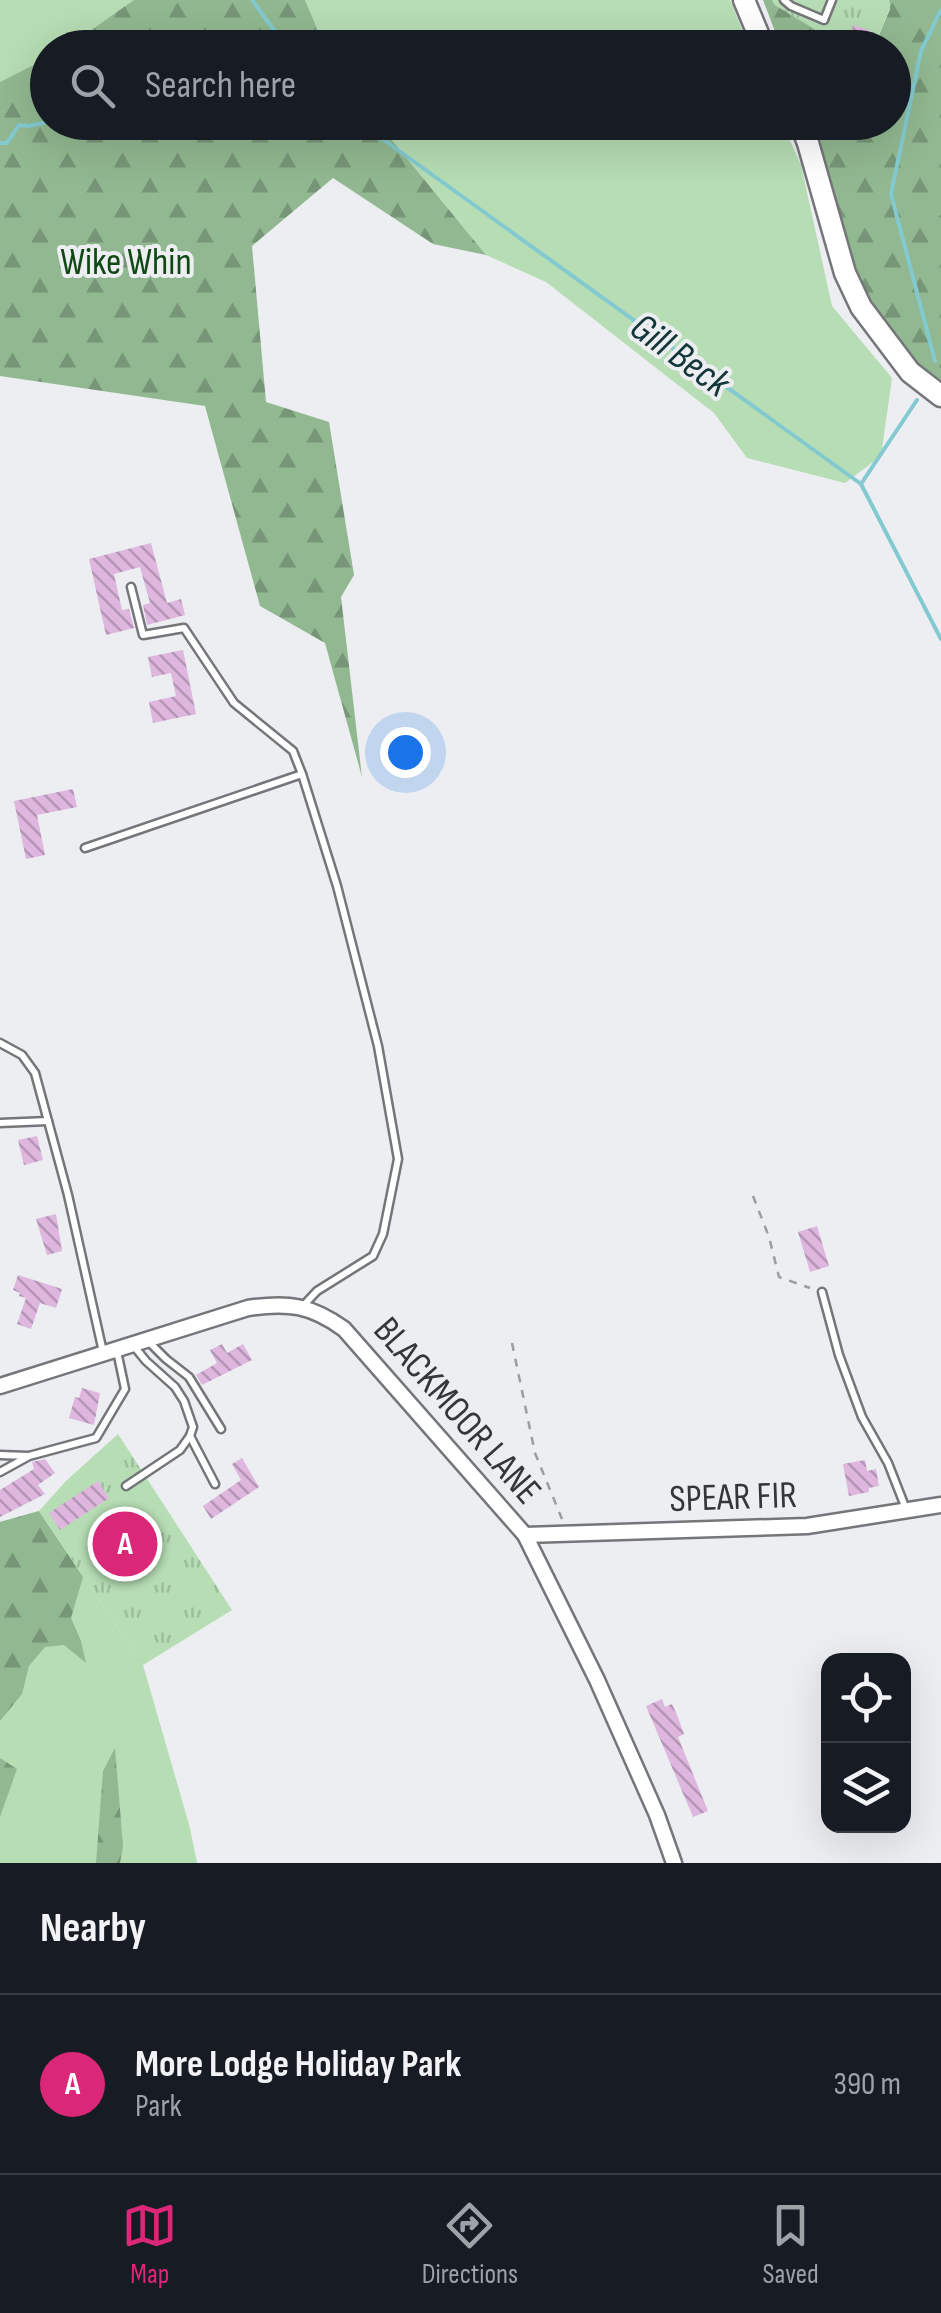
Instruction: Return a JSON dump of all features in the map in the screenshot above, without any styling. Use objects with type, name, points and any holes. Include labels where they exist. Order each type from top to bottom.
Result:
[{"type":"street","points":[[744,0],[756,30]]},
{"type":"street","points":[[807,140],[845,273],[861,307],[910,372],[941,396]]},
{"type":"street","name":"BLACKMOOR LANE","points":[[0,1386],[248,1308],[275,1304],[324,1314],[344,1329],[526,1535],[597,1680],[674,1863]]},
{"type":"street","name":"SPEAR FIR","points":[[526,1535],[807,1526],[941,1505]]},
{"type":"lane","points":[[784,0],[824,20],[832,0]]},
{"type":"lane","points":[[130,587],[143,634],[184,628],[234,702],[293,751],[337,886],[378,1046],[398,1159],[382,1234],[373,1256],[316,1291],[302,1307]]},
{"type":"lane","points":[[86,848],[302,774]]},
{"type":"lane","points":[[0,1043],[22,1055],[36,1073],[110,1351],[125,1389],[96,1438],[29,1456],[0,1472]]},
{"type":"lane","points":[[0,1123],[48,1121]]},
{"type":"lane","points":[[822,1292],[839,1355],[862,1417],[888,1462],[907,1512]]},
{"type":"lane","points":[[140,1342],[189,1377],[220,1429]]},
{"type":"lane","points":[[126,1486],[180,1450],[193,1427],[184,1401],[175,1387],[146,1361],[140,1342]]},
{"type":"lane","points":[[190,1436],[215,1484]]},
{"type":"lane","points":[[0,1455],[29,1456]]},
{"type":"path","points":[[752,1196],[769,1237],[779,1277],[822,1292]]},
{"type":"path","points":[[512,1344],[535,1453],[568,1534]]},
{"type":"green space","points":[[0,0],[134,0],[94,30],[30,30],[30,67],[0,82]]},
{"type":"green space","points":[[134,0],[305,0],[318,30],[91,30]]},
{"type":"green space","points":[[305,0],[730,0],[742,30],[318,30]]},
{"type":"green space","points":[[763,0],[772,0],[817,30],[774,30]]},
{"type":"green space","points":[[772,0],[889,0],[890,8],[881,30],[816,30]]},
{"type":"green space","points":[[889,0],[941,0],[941,384],[915,366],[852,280],[815,140],[911,140],[911,30],[881,30],[890,9]]},
{"type":"green space","name":"Wike Whin","points":[[30,67],[30,140],[392,140],[486,255],[433,244],[333,178],[252,246],[266,402],[329,422],[354,575],[341,597],[362,777],[325,643],[260,606],[205,406],[0,376],[0,82]]},
{"type":"green space","points":[[392,140],[790,140],[801,165],[832,306],[892,378],[881,456],[845,483],[747,458],[714,413],[546,282],[486,255]]},
{"type":"green space","points":[[118,1434],[232,1610],[143,1665],[39,1511]]},
{"type":"green space","points":[[39,1511],[143,1665],[197,1863],[0,1863],[0,1522]]},
{"type":"green space","points":[[39,1511],[83,1577],[71,1618],[86,1663],[64,1645],[45,1647],[29,1666],[22,1694],[0,1721],[0,1522]]},
{"type":"green space","points":[[115,1748],[123,1846],[120,1863],[96,1863],[103,1771]]},
{"type":"green space","points":[[0,1758],[17,1769],[0,1817]]},
{"type":"building","points":[[151,543],[167,603],[181,599],[185,615],[147,625],[143,605],[150,603],[140,567],[114,574],[122,610],[129,609],[134,628],[106,635],[89,559]]},
{"type":"building","points":[[183,650],[196,714],[153,723],[149,702],[176,696],[171,673],[152,677],[148,657]]},
{"type":"building","points":[[73,789],[77,807],[37,815],[45,855],[26,859],[14,801]]},
{"type":"building","points":[[37,1136],[43,1160],[24,1165],[18,1140]]},
{"type":"building","points":[[56,1214],[62,1251],[47,1255],[36,1219]]},
{"type":"building","points":[[817,1226],[829,1266],[810,1272],[798,1232]]},
{"type":"building","points":[[18,1275],[62,1289],[56,1308],[40,1303],[31,1329],[17,1324],[26,1298],[13,1290]]},
{"type":"building","points":[[222,1344],[227,1353],[243,1344],[252,1360],[202,1385],[196,1375],[217,1363],[210,1350]]},
{"type":"building","points":[[82,1388],[100,1393],[94,1425],[69,1418]]},
{"type":"building","points":[[242,1458],[259,1487],[211,1519],[203,1506],[241,1480],[232,1464]]},
{"type":"building","points":[[45,1459],[55,1473],[38,1485],[45,1494],[0,1517],[0,1490],[34,1469],[32,1462]]},
{"type":"building","points":[[865,1460],[867,1471],[876,1469],[879,1486],[849,1496],[843,1464]]},
{"type":"building","points":[[98,1481],[109,1498],[60,1530],[49,1513]]},
{"type":"building","points":[[662,1699],[665,1707],[672,1704],[677,1715],[684,1734],[678,1737],[708,1811],[693,1817],[646,1706]]},
{"type":"waterway","name":"Gill Beck","points":[[252,0],[274,30]]},
{"type":"waterway","points":[[911,99],[921,51],[941,10]]},
{"type":"waterway","points":[[0,143],[7,143],[19,125],[30,126]]},
{"type":"waterway","name":"Gill Beck","points":[[384,140],[861,484],[941,639]]},
{"type":"waterway","points":[[902,140],[891,194],[935,361]]},
{"type":"waterway","points":[[861,484],[917,400]]},
{"type":"place","name":"More Lodge Holiday Park","points":[[125,1544]]}]
